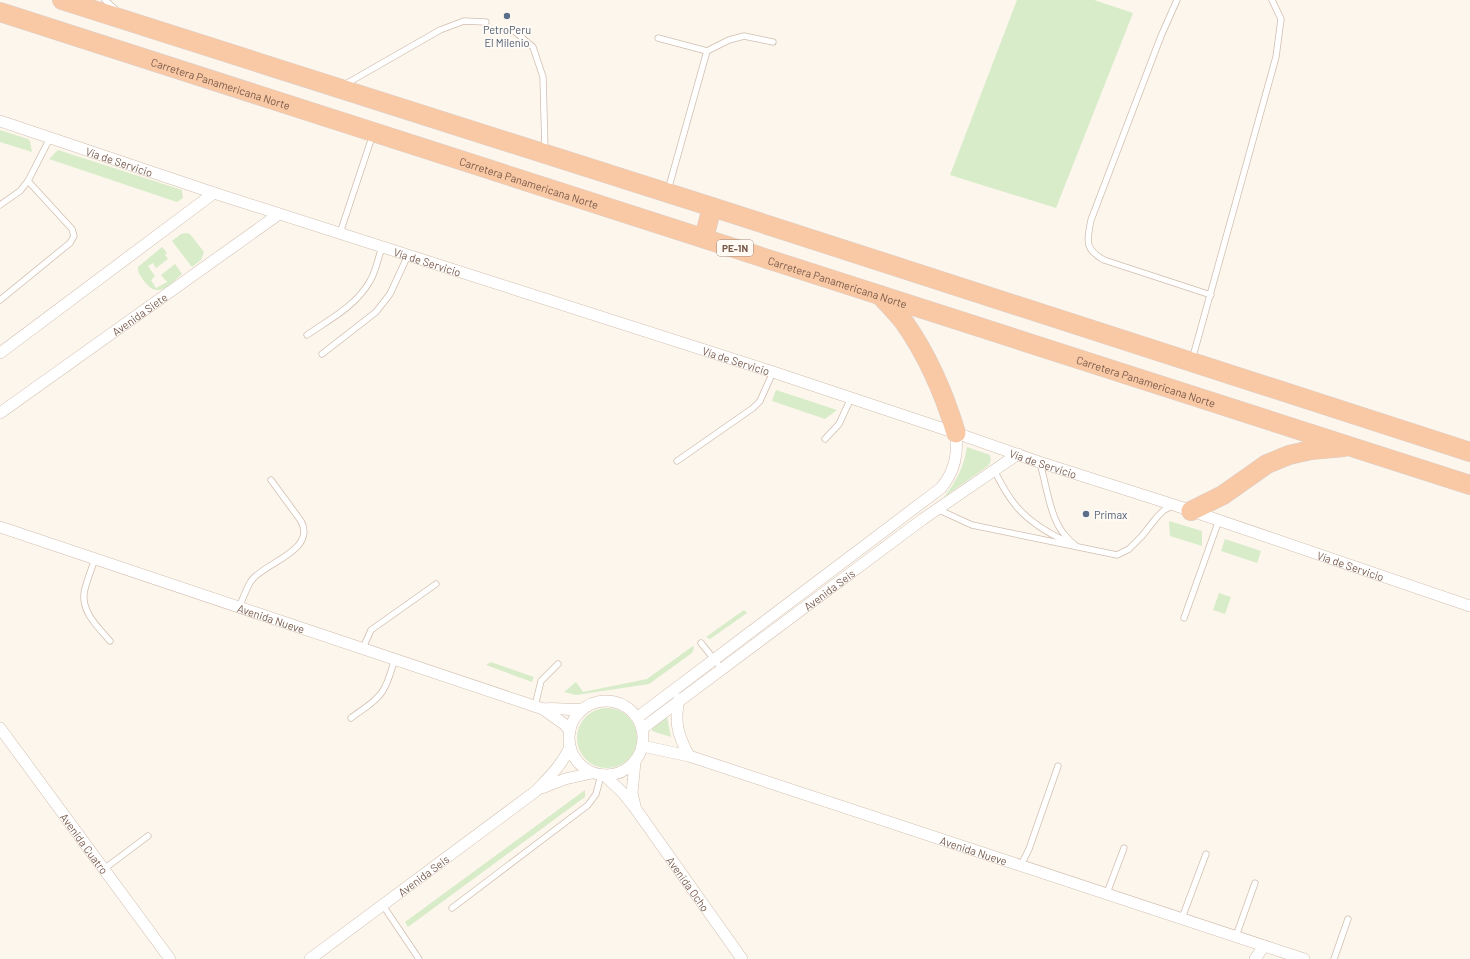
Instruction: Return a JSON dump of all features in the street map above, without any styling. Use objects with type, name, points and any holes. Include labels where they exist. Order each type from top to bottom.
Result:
[{"type":"highway","points":[[62,0],[712,207],[1470,452]]},
{"type":"highway","name":"Carretera Panamericana Norte","points":[[0,12],[1470,485]]},
{"type":"highway","points":[[704,238],[712,207]]},
{"type":"highway","points":[[880,295],[904,322],[930,364],[948,404],[956,432]]},
{"type":"highway","points":[[1191,511],[1223,495],[1267,464],[1289,454],[1350,446]]},
{"type":"street","name":"Vía de Servicio","points":[[0,121],[214,193],[956,432],[1039,462],[1219,520],[1470,606]]},
{"type":"street","points":[[0,352],[214,193]]},
{"type":"street","name":"Avenida Siete","points":[[0,413],[279,214]]},
{"type":"street","name":"Avenida Seis","points":[[643,728],[678,701],[718,665],[941,488],[948,480],[956,460],[956,432]]},
{"type":"street","name":"Avenida Seis","points":[[638,717],[681,686],[718,665],[937,509],[1018,454]]},
{"type":"street","name":"Avenida Nueve","points":[[0,526],[539,708],[570,731]]},
{"type":"street","points":[[681,686],[676,714],[679,737],[689,756]]},
{"type":"street","points":[[609,700],[620,702],[630,708],[638,717],[643,728],[644,740],[641,751],[635,762],[626,769],[616,774],[599,774],[582,767],[574,758],[570,747],[569,736],[571,724],[577,714],[586,706],[597,701],[609,700]]},
{"type":"street","name":"Avenida Nueve","points":[[539,708],[554,707],[570,710],[583,709]]},
{"type":"street","name":"Avenida Cuatro","points":[[0,728],[170,959]]},
{"type":"street","name":"Avenida Nueve","points":[[642,746],[689,756],[1304,959]]},
{"type":"street","name":"Avenida Seis","points":[[310,959],[536,791],[565,759],[570,747]]},
{"type":"street","name":"Avenida Ocho","points":[[635,762],[632,793],[635,808]]},
{"type":"street","name":"Avenida Seis","points":[[536,791],[564,779],[599,774]]},
{"type":"street","name":"Avenida Ocho","points":[[599,774],[623,793],[635,808],[742,959]]},
{"type":"street","points":[[1255,959],[1264,946]]},
{"type":"lane","points":[[105,0],[126,21]]},
{"type":"lane","points":[[1177,0],[1161,36],[1091,220],[1088,238],[1089,248],[1095,255],[1104,260],[1211,295]]},
{"type":"lane","points":[[1192,362],[1276,57],[1281,19],[1272,0]]},
{"type":"lane","points":[[338,88],[440,30],[464,21],[486,22]]},
{"type":"lane","points":[[514,31],[533,47],[543,77],[546,154]]},
{"type":"lane","points":[[667,193],[708,52],[729,40],[744,36],[773,42]]},
{"type":"lane","points":[[658,38],[708,52]]},
{"type":"lane","points":[[340,233],[374,132]]},
{"type":"lane","points":[[0,205],[20,191],[28,181],[50,138]]},
{"type":"lane","points":[[0,300],[70,243],[74,236],[72,229],[28,181]]},
{"type":"lane","points":[[307,335],[356,301],[375,271],[382,247]]},
{"type":"lane","points":[[322,354],[376,312],[390,294],[408,255]]},
{"type":"lane","points":[[678,461],[752,408],[760,400],[773,372]]},
{"type":"lane","points":[[825,439],[839,424],[851,398]]},
{"type":"lane","points":[[1039,462],[1051,506],[1057,521],[1063,533],[1075,545]]},
{"type":"lane","points":[[994,470],[1013,503],[1026,516],[1042,528],[1075,545]]},
{"type":"lane","points":[[239,607],[251,581],[297,547],[305,535],[305,528],[302,521],[271,480]]},
{"type":"lane","points":[[937,509],[972,524],[1117,555],[1129,549],[1164,510],[1174,505]]},
{"type":"lane","points":[[1184,618],[1219,520]]},
{"type":"lane","points":[[95,558],[84,593],[84,607],[110,641]]},
{"type":"lane","points":[[363,648],[371,630],[436,584]]},
{"type":"lane","points":[[700,643],[718,665]]},
{"type":"lane","points":[[351,718],[382,693],[395,659]]},
{"type":"lane","points":[[539,708],[541,681],[558,664]]},
{"type":"lane","points":[[1021,865],[1029,849],[1058,766]]},
{"type":"lane","points":[[452,908],[588,805],[596,794],[599,774]]},
{"type":"lane","points":[[104,869],[148,836]]},
{"type":"lane","points":[[1107,893],[1124,848]]},
{"type":"lane","points":[[1182,918],[1206,854]]},
{"type":"lane","points":[[1236,936],[1255,883]]},
{"type":"lane","points":[[382,904],[416,958]]},
{"type":"lane","points":[[1334,959],[1348,919]]},
{"type":"green space","points":[[1017,0],[1094,0],[1133,13],[1056,208],[950,175]]},
{"type":"green space","points":[[0,130],[28,139],[30,141],[32,152],[0,142]]},
{"type":"green space","points":[[58,150],[182,190],[183,198],[177,202],[49,159]]},
{"type":"green space","points":[[181,234],[190,234],[204,252],[201,260],[192,267],[172,241]]},
{"type":"green space","points":[[162,247],[167,253],[165,255],[168,259],[156,268],[153,263],[148,266],[155,276],[151,280],[156,288],[167,282],[161,275],[175,264],[182,274],[168,286],[159,290],[149,287],[139,273],[138,267]]},
{"type":"green space","points":[[776,390],[837,410],[825,419],[772,401]]},
{"type":"green space","points":[[967,447],[990,455],[991,461],[988,466],[944,497],[959,474]]},
{"type":"green space","points":[[1169,521],[1202,531],[1202,546],[1170,536]]},
{"type":"green space","points":[[1225,539],[1261,551],[1257,563],[1221,551]]},
{"type":"green space","points":[[1219,593],[1231,597],[1225,614],[1213,610]]},
{"type":"green space","points":[[744,610],[747,613],[710,639],[706,637]]},
{"type":"green space","points":[[693,646],[694,648],[692,653],[649,684],[576,695],[564,692],[576,682],[583,692],[647,679]]},
{"type":"green space","points":[[491,662],[534,677],[532,682],[486,665]]},
{"type":"green space","points":[[601,708],[613,708],[624,713],[632,721],[637,732],[635,750],[624,763],[613,768],[601,768],[590,763],[582,755],[577,744],[577,732],[582,721],[590,713]]},
{"type":"green space","points":[[667,716],[671,737],[652,731],[653,726]]},
{"type":"green space","points":[[585,790],[585,797],[408,927],[405,922]]},
{"type":"place","name":"PetroPeru El Milenio","points":[[507,16]]},
{"type":"place","name":"Primax","points":[[1086,514]]}]
